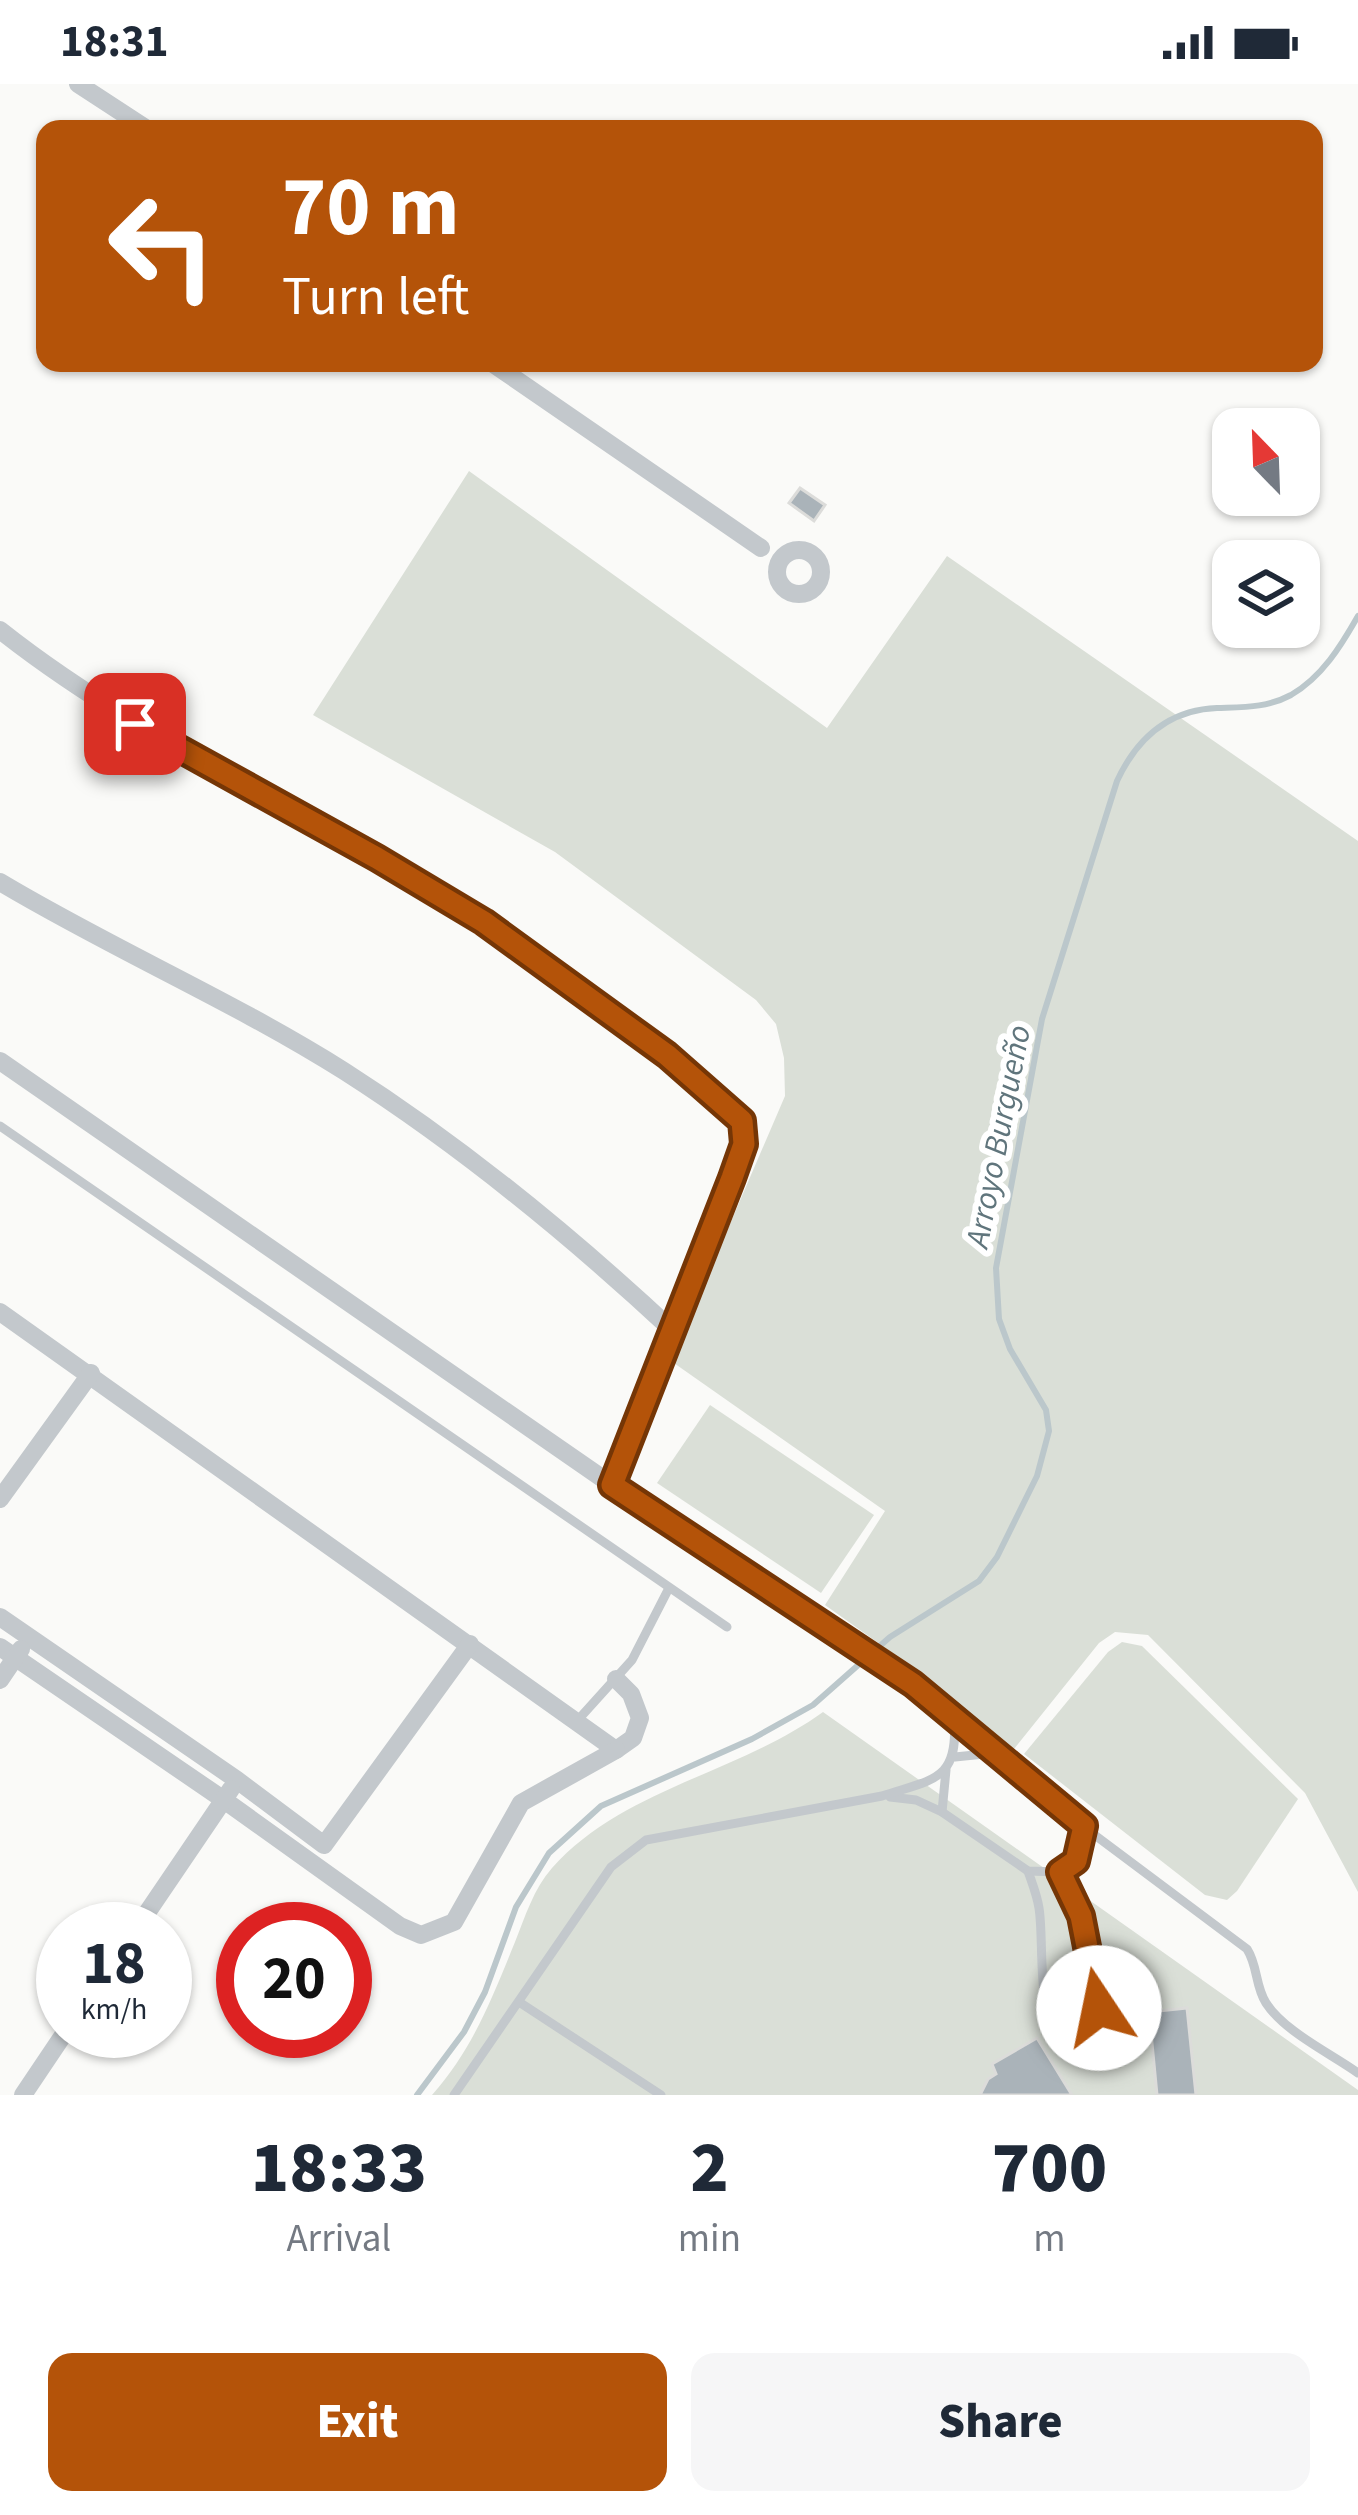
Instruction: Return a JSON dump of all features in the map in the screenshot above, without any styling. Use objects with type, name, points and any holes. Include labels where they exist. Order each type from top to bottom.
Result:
[{"type":"street","points":[[78,84],[133,120]]},
{"type":"street","points":[[504,372],[761,548],[789,591],[803,593],[815,586],[820,573],[817,560],[806,551],[761,548]]},
{"type":"street","points":[[777,574],[780,560],[792,551]]},
{"type":"street","points":[[0,630],[66,680],[165,743],[484,922],[667,1055],[732,1109],[742,1121],[744,1144],[612,1485],[0,1061]]},
{"type":"street","points":[[0,882],[370,1088],[559,1226],[673,1331]]},
{"type":"street","points":[[0,1312],[616,1750]]},
{"type":"street","points":[[0,1499],[91,1373]]},
{"type":"street","points":[[0,1617],[324,1845],[470,1644]]},
{"type":"street","points":[[0,1680],[8,1652],[28,1637]]},
{"type":"street","points":[[8,1652],[400,1926],[421,1935],[454,1922],[521,1803],[633,1738],[640,1718],[631,1694],[616,1679]]},
{"type":"street","points":[[154,1902],[237,1780]]},
{"type":"street","points":[[23,2095],[48,2058]]},
{"type":"lane","points":[[0,1126],[727,1627]]},
{"type":"lane","points":[[612,1485],[913,1684],[1084,1826],[1247,1948],[1260,1990],[1276,2016],[1358,2073]]},
{"type":"lane","points":[[577,1721],[632,1660],[669,1588]]},
{"type":"lane","points":[[942,1812],[946,1770],[955,1757],[954,1719]]},
{"type":"lane","points":[[955,1757],[994,1753]]},
{"type":"lane","points":[[454,2095],[611,1867],[646,1840],[882,1796],[946,1770]]},
{"type":"lane","points":[[882,1796],[916,1800],[942,1812],[1028,1871],[1060,1872],[1076,1861],[1084,1826]]},
{"type":"lane","points":[[1028,1871],[1039,1904],[1053,2026],[1066,2037],[1078,2037],[1090,2032],[1099,2008],[1081,1916],[1060,1872]]},
{"type":"lane","points":[[519,2002],[661,2095]]},
{"type":"shaded area","points":[[469,471],[827,728],[947,556],[1358,841],[1358,1892],[1305,1793],[1148,1635],[1115,1632],[1099,1643],[1010,1754],[926,1677],[825,1605],[885,1511],[671,1361],[785,1096],[784,1058],[776,1024],[756,1000],[555,852],[313,715]]},
{"type":"shaded area","points":[[710,1405],[874,1515],[821,1593],[657,1483]]},
{"type":"shaded area","points":[[1122,1642],[1142,1646],[1298,1799],[1227,1900],[1205,1895],[1024,1754],[1108,1652]]},
{"type":"shaded area","points":[[823,1712],[1358,2090],[1358,2095],[432,2095],[480,2022],[530,1903],[552,1868],[612,1819],[755,1751]]},
{"type":"building","points":[[800,488],[825,505],[814,521],[789,503]]},
{"type":"building","points":[[1187,2008],[1196,2095],[1157,2095],[1149,2012]]},
{"type":"building","points":[[1037,2038],[1072,2095],[980,2095],[996,2074],[992,2064]]},
{"type":"waterway","name":"Arroyo Burgueño","points":[[417,2095],[464,2032],[485,1992],[516,1907],[549,1853],[601,1806],[752,1739],[813,1705],[890,1637],[979,1581],[997,1557],[1037,1476],[1049,1431],[1046,1410],[1010,1349],[999,1319],[996,1268],[1042,1019],[1117,781],[1134,752],[1169,721],[1199,710],[1273,702],[1302,688],[1330,660],[1358,616]]},
{"type":"route","points":[[135,724],[484,922],[667,1055],[742,1121],[744,1144],[732,1178],[612,1485],[913,1684],[1084,1826],[1076,1861],[1060,1872],[1081,1916],[1099,2008]]}]
